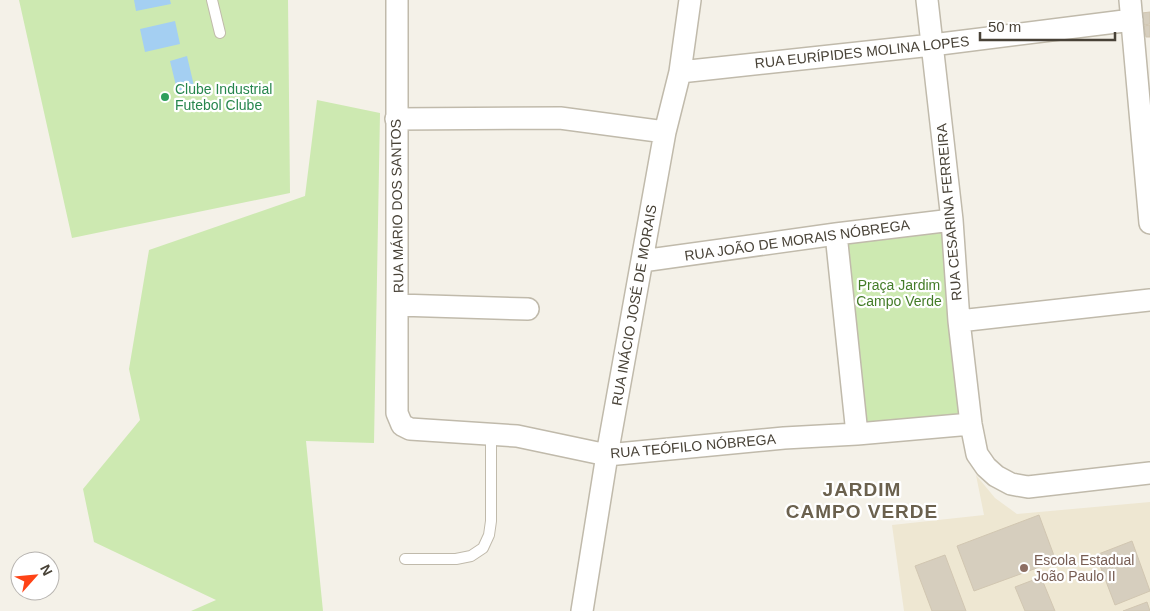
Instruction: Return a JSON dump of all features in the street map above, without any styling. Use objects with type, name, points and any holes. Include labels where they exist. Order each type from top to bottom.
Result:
[{"type":"street","name":"RUA MÁRIO DOS SANTOS","points":[[397,413],[396,119],[398,0]]},
{"type":"street","name":"RUA INÁCIO JOSÉ DE MORAIS","points":[[582,611],[607,455],[665,132],[680,72],[690,0]]},
{"type":"street","name":"RUA CESARINA FERREIRA","points":[[927,0],[952,220],[959,321],[971,424],[977,454],[986,467],[996,476],[1011,484],[1028,487],[1150,473]]},
{"type":"street","points":[[1131,10],[1150,223]]},
{"type":"street","name":"RUA EURÍPIDES MOLINA LOPES","points":[[680,72],[932,45],[1131,10]]},
{"type":"street","points":[[396,119],[560,118],[665,132]]},
{"type":"street","name":"RUA JOÃO DE MORAIS NÓBREGA","points":[[642,261],[952,220]]},
{"type":"street","points":[[836,234],[857,434]]},
{"type":"street","points":[[959,321],[1150,300]]},
{"type":"street","points":[[398,305],[528,309]]},
{"type":"street","name":"RUA TEÓFILO NÓBREGA","points":[[397,413],[402,424],[410,429],[517,436],[607,455],[784,438],[971,424]]},
{"type":"lane","points":[[212,0],[220,33]]},
{"type":"lane","points":[[406,559],[456,559],[471,556],[483,548],[489,535],[491,521],[491,434]]},
{"type":"shaded area","name":"Escola Estadual João Paulo II","points":[[976,475],[995,498],[1017,514],[1150,502],[1150,611],[904,611],[892,525],[984,515]]},
{"type":"green space","name":"Clube Industrial Futebol Clube","points":[[19,0],[288,0],[290,193],[72,238]]},
{"type":"green space","points":[[317,100],[380,113],[374,443],[306,441],[323,611],[191,611],[216,600],[94,542],[83,489],[140,420],[129,369],[149,250],[305,196]]},
{"type":"green space","name":"Praça Jardim Campo Verde","points":[[946,226],[963,418],[860,429],[840,238]]},
{"type":"water","points":[[134,0],[170,0],[171,4],[136,11]]},
{"type":"water","points":[[175,21],[180,44],[145,52],[140,29]]},
{"type":"water","points":[[187,56],[195,90],[178,94],[170,61]]},
{"type":"building","points":[[1150,12],[1150,24],[1144,25],[1142,13]]},
{"type":"building","points":[[1150,25],[1150,37],[1146,37],[1144,26]]},
{"type":"building","points":[[1039,515],[1056,561],[974,591],[957,546]]},
{"type":"building","points":[[1132,541],[1150,591],[1115,605],[1096,555]]},
{"type":"building","points":[[945,555],[966,611],[932,611],[915,566]]},
{"type":"building","points":[[1041,577],[1055,611],[1025,611],[1015,587]]},
{"type":"building","points":[[1147,602],[1150,611],[1123,611]]},
{"type":"place","name":"Clube Industrial Futebol Clube","points":[[165,97]]},
{"type":"place","name":"Escola Estadual João Paulo II","points":[[1024,568]]},
{"type":"district","name":"JARDIM CAMPO VERDE","points":[[862,500]]}]
